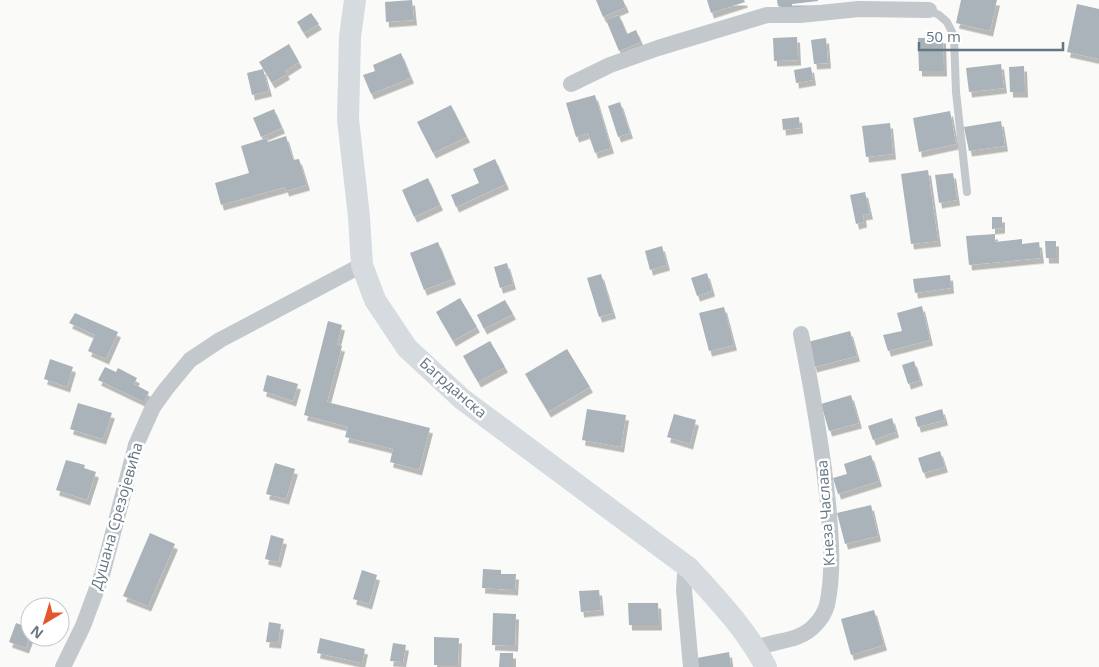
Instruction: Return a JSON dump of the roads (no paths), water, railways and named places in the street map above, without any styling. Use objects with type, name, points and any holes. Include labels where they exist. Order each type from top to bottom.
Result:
[{"type":"street","name":"Багрданска","points":[[355,0],[350,37],[348,119],[359,217],[362,265],[375,300],[407,348],[462,399],[689,568],[720,602],[761,658]]},
{"type":"street","points":[[571,84],[610,65],[767,8],[800,15],[859,9],[930,10]]},
{"type":"street","name":"Душана Срезојевића","points":[[63,667],[83,626],[102,575],[136,445],[153,408],[166,388],[190,360],[220,340],[362,265]]},
{"type":"street","name":"Кнеза Часлава","points":[[761,658],[767,644],[792,639],[806,633],[814,626],[827,607],[830,580],[830,533],[823,458],[802,334]]},
{"type":"street","points":[[689,568],[685,575],[684,590],[691,667]]},
{"type":"lane","points":[[930,10],[947,22],[954,36],[956,92],[967,192]]}]
